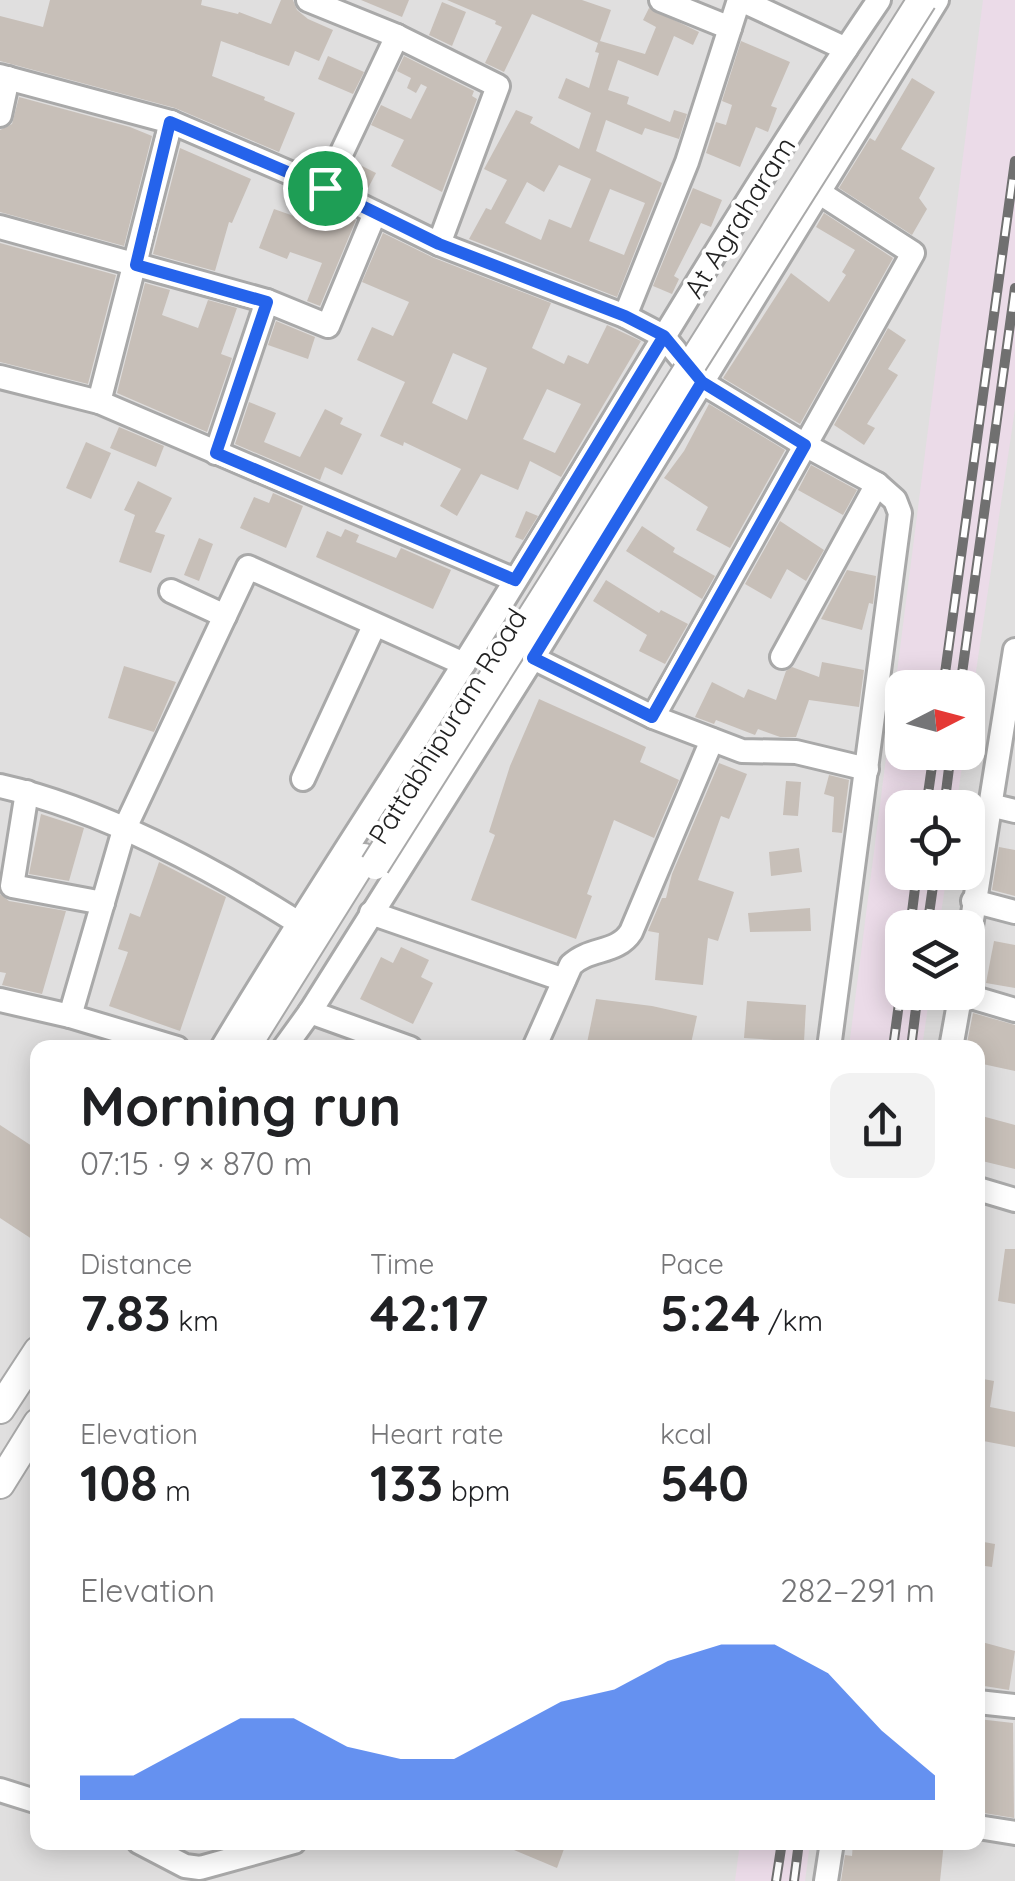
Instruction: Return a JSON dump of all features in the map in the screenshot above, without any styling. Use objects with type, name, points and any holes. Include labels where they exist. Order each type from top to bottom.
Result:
[{"type":"street","points":[[308,0],[396,36],[498,86],[439,244]]},
{"type":"street","points":[[661,0],[730,28]]},
{"type":"street","points":[[625,316],[687,162],[740,0],[846,49]]},
{"type":"street","name":"At Agraharam","points":[[227,1040],[297,922],[464,664],[664,336],[879,0]]},
{"type":"street","name":"Pattabhipuram Road","points":[[267,1040],[369,862],[906,0]]},
{"type":"street","name":"Pattabhipuram Road","points":[[249,1040],[369,862],[922,0]]},
{"type":"street","points":[[290,1040],[533,658],[937,0]]},
{"type":"street","points":[[325,188],[396,36]]},
{"type":"street","points":[[0,115],[4,77],[170,122],[325,188],[439,244],[625,316],[664,336],[702,382],[878,484],[895,500],[900,513],[830,1040]]},
{"type":"street","points":[[99,402],[170,122]]},
{"type":"street","points":[[652,717],[913,252],[820,193]]},
{"type":"street","points":[[0,227],[267,302],[328,326],[375,213]]},
{"type":"street","points":[[216,453],[267,302]]},
{"type":"street","points":[[0,378],[99,402],[515,580]]},
{"type":"street","points":[[782,656],[878,484]]},
{"type":"street","points":[[70,1016],[124,830],[248,567],[464,664]]},
{"type":"street","points":[[171,591],[225,616]]},
{"type":"street","points":[[304,780],[374,626]]},
{"type":"street","points":[[973,910],[1015,650]]},
{"type":"street","points":[[533,658],[652,717],[742,751],[796,752],[867,769]]},
{"type":"street","points":[[538,1040],[571,964],[582,955],[625,942],[712,740]]},
{"type":"street","points":[[0,786],[27,792],[124,830],[226,877],[297,922]]},
{"type":"street","points":[[27,792],[12,886],[103,903]]},
{"type":"street","points":[[990,805],[1015,811]]},
{"type":"street","points":[[974,901],[1015,912]]},
{"type":"street","points":[[371,914],[564,980]]},
{"type":"street","points":[[0,1000],[150,1040]]},
{"type":"street","points":[[985,1001],[1015,1010]]},
{"type":"street","points":[[952,1040],[958,1010]]},
{"type":"street","points":[[310,1012],[388,1040]]},
{"type":"street","points":[[985,1191],[1015,1200]]},
{"type":"street","points":[[4,1394],[30,1361]]},
{"type":"street","points":[[4,1467],[30,1433]]},
{"type":"street","points":[[985,1703],[1015,1706]]},
{"type":"street","points":[[0,1790],[30,1799]]},
{"type":"street","points":[[985,1828],[1015,1833]]},
{"type":"street","points":[[154,1850],[185,1866],[200,1868],[265,1850]]},
{"type":"street","points":[[826,1881],[831,1850]]},
{"type":"shaded area","points":[[0,0],[1015,0],[1015,1881],[0,1881]]},
{"type":"shaded area","points":[[983,0],[1015,0],[1015,409],[976,670],[897,670]]},
{"type":"shaded area","points":[[885,766],[885,770],[961,770],[959,790],[885,790],[885,890],[944,890],[942,910],[885,910],[885,1010],[927,1010],[923,1040],[850,1040]]},
{"type":"shaded area","points":[[739,1850],[809,1850],[805,1881],[735,1881]]},
{"type":"building","points":[[50,0],[202,0],[201,5],[239,12],[271,24],[281,0],[293,0],[297,10],[308,19],[333,30],[319,61],[295,51],[289,66],[221,41],[212,76],[295,113],[279,152],[175,108],[0,61],[0,16],[43,27]]},
{"type":"building","points":[[361,0],[409,0],[402,17]]},
{"type":"building","points":[[447,0],[582,0],[611,10],[600,41],[645,54],[656,27],[643,20],[649,8],[699,32],[693,45],[674,36],[658,76],[618,60],[608,90],[629,97],[627,104],[670,122],[674,110],[687,114],[679,139],[645,128],[642,135],[606,120],[596,151],[662,183],[617,297],[469,239],[507,180],[484,169],[516,110],[533,117],[530,123],[579,149],[591,113],[558,98],[566,78],[589,88],[599,53],[595,52],[598,43],[532,14],[504,72],[485,63],[502,27]],"holes":[[[559,165],[591,179],[571,228],[549,219],[541,240],[505,223],[527,182],[544,192]],[[610,189],[645,203],[624,255],[589,241]]]},
{"type":"building","points":[[442,2],[466,12],[452,46],[429,35]]},
{"type":"building","points":[[741,41],[790,62],[771,106],[777,108],[768,132],[756,127],[740,167],[706,153],[716,122],[726,125],[732,105],[722,101]]},
{"type":"building","points":[[328,56],[364,72],[353,94],[318,79]]},
{"type":"building","points":[[404,56],[474,91],[472,96],[477,99],[442,192],[391,166],[404,140],[371,125],[381,105],[411,119],[427,87],[421,84],[416,93],[407,88],[411,78],[397,71]]},
{"type":"building","points":[[912,78],[935,92],[901,149],[935,168],[919,198],[927,209],[912,235],[839,188],[870,138],[875,141]]},
{"type":"building","points":[[19,97],[152,136],[124,246],[0,212],[0,130],[12,124]]},
{"type":"building","points":[[180,148],[251,179],[232,223],[229,222],[215,271],[153,254]]},
{"type":"building","points":[[354,162],[376,173],[366,192],[345,181]]},
{"type":"building","points":[[693,188],[722,200],[711,227],[701,223],[674,276],[679,279],[672,294],[653,286]]},
{"type":"building","points":[[313,199],[356,220],[320,306],[307,301],[322,263],[290,252],[287,259],[259,248],[274,209],[305,220]]},
{"type":"building","points":[[824,213],[893,258],[800,424],[723,378],[791,273],[829,302],[846,275],[842,272],[855,250],[816,227]]},
{"type":"building","points":[[383,233],[434,258],[551,303],[532,348],[564,364],[568,355],[588,364],[607,325],[641,341],[561,477],[530,461],[518,490],[481,474],[457,516],[440,506],[461,469],[404,442],[403,446],[380,436],[405,382],[357,360],[372,327],[393,336],[409,302],[362,282]],"holes":[[[453,353],[487,368],[467,420],[432,403]],[[547,389],[581,404],[555,453],[523,439]]]},
{"type":"building","points":[[0,243],[116,275],[88,384],[0,362]]},
{"type":"building","points":[[145,283],[170,290],[162,315],[198,328],[208,300],[237,308],[221,354],[232,358],[207,432],[117,393]]},
{"type":"building","points":[[276,321],[315,337],[308,359],[268,345]]},
{"type":"building","points":[[888,328],[906,340],[888,369],[898,375],[867,424],[875,428],[864,445],[834,425]]},
{"type":"building","points":[[249,402],[276,413],[264,442],[300,457],[325,409],[343,418],[340,424],[362,434],[342,475],[325,467],[320,480],[235,444]]},
{"type":"building","points":[[709,404],[785,450],[730,548],[696,530],[708,507],[664,478],[684,451]]},
{"type":"building","points":[[119,427],[164,446],[156,467],[110,448]]},
{"type":"building","points":[[86,442],[111,453],[91,499],[66,488]]},
{"type":"building","points":[[811,465],[857,490],[843,515],[798,490]]},
{"type":"building","points":[[138,481],[172,498],[155,532],[165,535],[151,573],[119,562],[135,515],[124,510]]},
{"type":"building","points":[[273,493],[303,506],[286,548],[240,528],[254,497],[269,503]]},
{"type":"building","points":[[526,511],[538,516],[523,540],[515,537]]},
{"type":"building","points":[[780,521],[824,550],[806,581],[787,569],[771,599],[745,584]]},
{"type":"building","points":[[642,526],[675,548],[673,552],[715,576],[702,599],[626,551]]},
{"type":"building","points":[[345,529],[359,535],[356,542],[396,558],[401,548],[451,570],[433,609],[316,557],[327,531],[341,537]]},
{"type":"building","points":[[199,538],[213,544],[199,581],[184,575]]},
{"type":"building","points":[[847,570],[876,576],[873,604],[869,603],[862,630],[821,619]]},
{"type":"building","points":[[606,580],[659,613],[661,610],[688,624],[665,664],[639,651],[647,635],[593,601]]},
{"type":"building","points":[[822,662],[864,670],[859,707],[809,700],[796,737],[780,737],[758,729],[755,735],[716,720],[714,724],[695,717],[712,682],[744,698],[748,689],[776,700],[786,671],[792,667],[819,677]]},
{"type":"building","points":[[124,666],[176,682],[154,732],[108,718]]},
{"type":"building","points":[[539,699],[646,747],[640,762],[679,780],[654,838],[614,820],[587,894],[592,896],[576,939],[471,900],[495,835],[489,832],[510,766]]},
{"type":"building","points":[[719,763],[747,774],[729,819],[721,816],[698,880],[734,892],[718,941],[708,938],[703,985],[655,980],[659,933],[648,931],[662,898],[666,898],[672,874]]},
{"type":"building","points":[[829,775],[849,780],[842,833],[832,832],[834,797],[824,794]]},
{"type":"building","points":[[786,781],[801,782],[798,816],[783,815]]},
{"type":"building","points":[[41,814],[84,828],[69,881],[29,874]]},
{"type":"building","points":[[999,847],[1015,850],[1015,896],[992,890]]},
{"type":"building","points":[[799,848],[802,872],[771,876],[769,852]]},
{"type":"building","points":[[159,862],[226,897],[180,1031],[109,1006],[128,952],[118,949],[130,913],[140,917]]},
{"type":"building","points":[[0,894],[9,901],[66,911],[42,994],[2,985],[6,973],[0,972]]},
{"type":"building","points":[[810,908],[811,931],[750,932],[748,913]]},
{"type":"building","points":[[994,941],[1015,945],[1015,988],[986,983]]},
{"type":"building","points":[[401,947],[429,960],[421,977],[433,983],[413,1024],[360,999],[381,957],[393,963]]},
{"type":"building","points":[[596,999],[697,1016],[692,1040],[588,1040]]},
{"type":"building","points":[[747,1001],[806,1005],[804,1040],[744,1038]]},
{"type":"building","points":[[973,1013],[1015,1025],[1015,1071],[985,1065],[985,1040],[968,1040]]},
{"type":"building","points":[[985,1117],[1015,1125],[1015,1169],[985,1162]]},
{"type":"building","points":[[0,1125],[30,1145],[30,1238],[0,1218]]},
{"type":"building","points":[[1005,1249],[1015,1249],[1015,1304],[998,1301]]},
{"type":"building","points":[[985,1379],[994,1381],[990,1407],[1015,1412],[1015,1447],[985,1441]]},
{"type":"building","points":[[985,1542],[995,1544],[992,1567],[985,1566]]},
{"type":"building","points":[[985,1643],[1015,1651],[1009,1690],[985,1686]]},
{"type":"building","points":[[985,1720],[1013,1723],[1014,1818],[985,1813]]},
{"type":"building","points":[[514,1850],[564,1850],[557,1868]]},
{"type":"building","points":[[852,1850],[943,1850],[940,1881],[841,1881],[845,1855],[852,1856]]},
{"type":"railway","points":[[945,670],[1015,161]]},
{"type":"railway","points":[[962,670],[1015,288]]},
{"type":"railway","points":[[929,790],[931,770]]},
{"type":"railway","points":[[946,790],[949,770]]},
{"type":"railway","points":[[912,910],[915,890]]},
{"type":"railway","points":[[930,910],[932,890]]},
{"type":"railway","points":[[894,1040],[898,1010]]},
{"type":"railway","points":[[912,1040],[916,1010]]},
{"type":"railway","points":[[776,1881],[781,1850]]},
{"type":"railway","points":[[794,1881],[798,1850]]},
{"type":"route","points":[[325,188],[170,122],[136,265],[267,302],[216,453],[515,580],[664,336],[702,382],[805,445],[652,717],[533,658],[702,382],[664,336],[625,316],[439,244],[325,188]]}]
